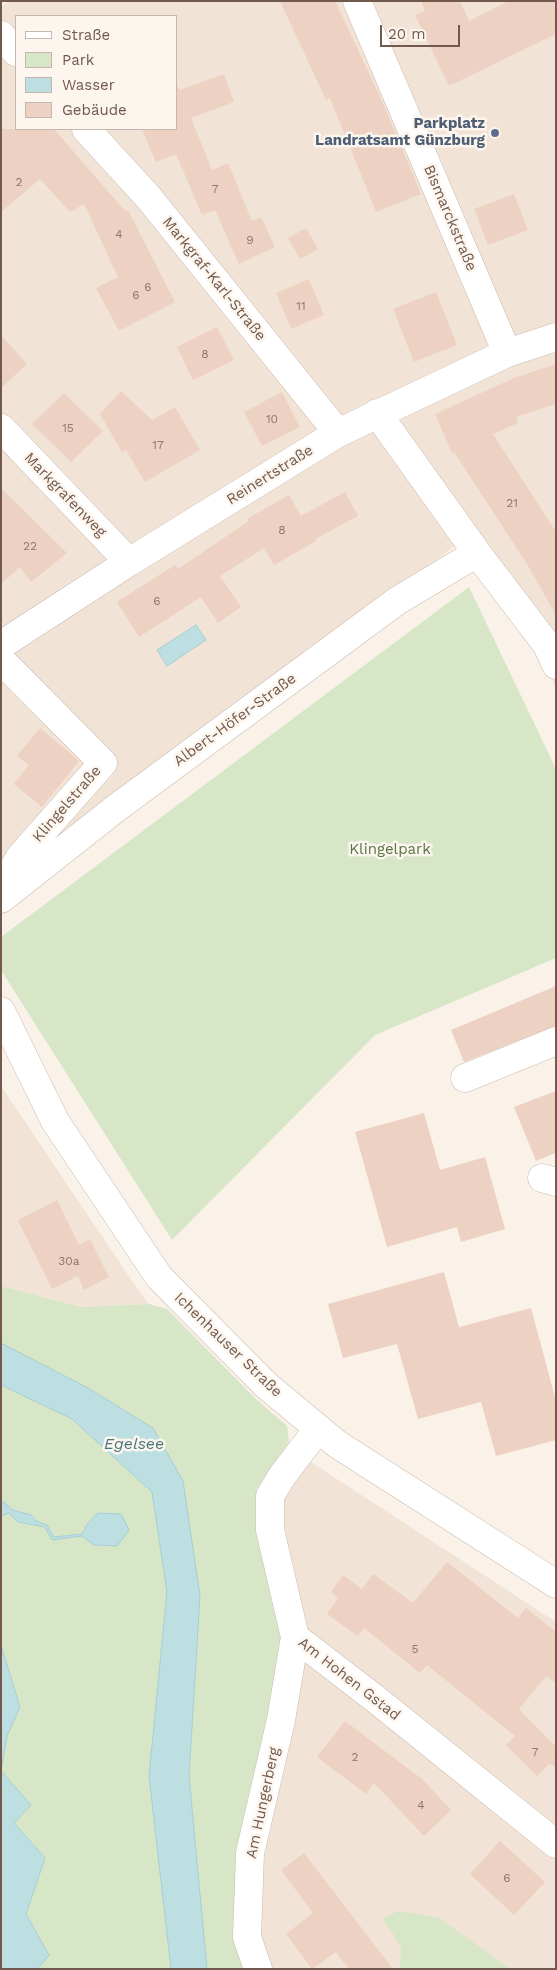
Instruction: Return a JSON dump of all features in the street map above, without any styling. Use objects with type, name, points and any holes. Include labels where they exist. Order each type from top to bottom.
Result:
[{"type":"street","name":"Bismarckstraße","points":[[357,1],[508,353]]},
{"type":"street","points":[[1,35],[15,51]]},
{"type":"street","name":"Markgraf-Karl-Straße","points":[[87,130],[149,198],[338,433]]},
{"type":"street","name":"Reinertstraße","points":[[1,645],[129,562],[338,433],[508,353],[556,337]]},
{"type":"street","points":[[377,413],[477,554],[547,645],[556,665]]},
{"type":"street","name":"Markgrafenweg","points":[[1,428],[129,562]]},
{"type":"street","name":"Albert-Höfer-Straße","points":[[1,898],[115,809],[397,601],[477,554]]},
{"type":"street","name":"Klingelstraße","points":[[1,660],[103,763],[20,856],[1,891]]},
{"type":"street","name":"Ichenhauser Straße","points":[[1,1011],[55,1121],[159,1277],[267,1386],[337,1444],[556,1584]]},
{"type":"street","points":[[465,1078],[556,1041]]},
{"type":"street","name":"Am Hohen Gstad","points":[[318,1429],[282,1476],[270,1496],[270,1530],[295,1637],[378,1700],[556,1844]]},
{"type":"street","name":"Am Hungerberg","points":[[258,1969],[247,1937],[250,1853],[281,1720],[295,1637]]},
{"type":"shaded area","points":[[8,1],[556,1],[556,689],[544,655],[478,529],[1,881],[1,7]]},
{"type":"shaded area","points":[[1,1086],[149,1304],[82,1307],[1,1286]]},
{"type":"shaded area","points":[[289,1441],[311,1462],[556,1622],[556,1969],[255,1969],[264,1536],[256,1490]]},
{"type":"green space","name":"Klingelpark","points":[[469,587],[556,769],[556,958],[375,1035],[172,1240],[1,970],[1,937]]},
{"type":"green space","points":[[1,1286],[82,1307],[149,1304],[167,1309],[256,1399],[287,1426],[289,1441],[256,1490],[264,1536],[284,1623],[249,1839],[255,1969],[207,1969],[189,1776],[200,1596],[153,1428],[88,1388],[1,1343]]},
{"type":"green space","points":[[1,1385],[72,1419],[152,1492],[167,1592],[149,1776],[171,1969],[38,1969],[49,1955],[26,1914],[45,1858],[14,1823],[31,1805],[1,1771],[7,1736],[20,1707],[1,1645],[1,1516],[9,1513],[18,1522],[45,1527],[52,1539],[82,1536],[94,1545],[117,1546],[88,1523],[82,1534],[54,1537],[46,1525],[36,1521],[31,1515],[13,1510],[1,1500]]},
{"type":"green space","points":[[398,1911],[438,1917],[510,1969],[400,1969],[401,1947],[383,1918]]},
{"type":"water","points":[[196,625],[206,640],[167,666],[157,650]]},
{"type":"water","name":"Egelsee","points":[[1,1343],[88,1388],[153,1428],[183,1481],[200,1596],[189,1776],[207,1969],[171,1969],[149,1776],[167,1592],[152,1492],[72,1419],[1,1385]]},
{"type":"water","points":[[1,1500],[13,1510],[31,1515],[36,1521],[47,1525],[54,1537],[82,1534],[88,1523],[98,1513],[121,1514],[129,1530],[117,1546],[94,1545],[82,1536],[52,1540],[45,1527],[18,1522],[9,1513],[1,1516]]},
{"type":"water","points":[[1,1645],[20,1707],[7,1736],[1,1771]]},
{"type":"water","points":[[1,1771],[31,1805],[14,1823],[45,1858],[26,1914],[49,1955],[38,1969],[1,1969]]},
{"type":"building","points":[[280,1],[335,1],[383,103],[421,194],[376,212],[330,98],[326,100]]},
{"type":"building","points":[[421,1],[460,1],[469,21],[509,1],[556,1],[556,34],[449,86],[415,15],[425,11]]},
{"type":"building","points":[[224,74],[234,102],[191,118],[212,170],[228,163],[252,221],[261,217],[275,247],[239,264],[215,210],[202,215],[176,154],[156,162],[142,130],[178,130],[178,87],[180,90]]},
{"type":"building","points":[[1,129],[55,130],[125,211],[128,210],[175,302],[119,331],[96,288],[118,277],[84,204],[70,212],[40,179],[1,212]]},
{"type":"building","points":[[514,194],[528,230],[488,245],[474,209]]},
{"type":"building","points":[[306,228],[318,249],[300,259],[288,238]]},
{"type":"building","points":[[309,279],[324,315],[291,329],[276,293]]},
{"type":"building","points":[[436,292],[457,345],[414,362],[393,309]]},
{"type":"building","points":[[217,327],[234,360],[193,380],[177,347]]},
{"type":"building","points":[[1,335],[27,364],[1,388]]},
{"type":"building","points":[[556,364],[556,404],[516,417],[518,423],[493,434],[556,532],[556,615],[527,564],[454,452],[452,453],[435,414],[514,378]]},
{"type":"building","points":[[121,391],[152,420],[175,407],[200,450],[145,482],[126,450],[122,452],[100,414]]},
{"type":"building","points":[[282,392],[300,427],[262,446],[244,412]]},
{"type":"building","points":[[64,393],[103,431],[71,462],[32,424]]},
{"type":"building","points":[[1,488],[67,553],[31,582],[20,567],[1,584]]},
{"type":"building","points":[[345,492],[358,516],[315,539],[316,541],[274,565],[264,548],[220,576],[241,607],[218,623],[201,597],[139,637],[117,602],[175,565],[178,569],[249,521],[247,519],[289,495],[301,516]]},
{"type":"building","points":[[40,728],[79,761],[42,807],[14,784],[29,765],[17,756]]},
{"type":"building","points":[[556,986],[556,1026],[464,1062],[451,1030]]},
{"type":"building","points":[[556,1091],[556,1153],[536,1161],[514,1107]]},
{"type":"building","points":[[424,1113],[440,1170],[485,1157],[505,1229],[461,1242],[457,1227],[387,1247],[355,1132]]},
{"type":"building","points":[[57,1200],[79,1245],[90,1239],[109,1277],[84,1290],[78,1276],[52,1289],[18,1220]]},
{"type":"building","points":[[444,1272],[459,1327],[531,1308],[556,1401],[556,1440],[496,1456],[481,1402],[418,1419],[397,1344],[343,1358],[328,1304]]},
{"type":"building","points":[[447,1562],[518,1618],[526,1608],[556,1632],[556,1683],[546,1676],[519,1709],[556,1747],[556,1768],[550,1763],[537,1776],[506,1745],[515,1736],[427,1665],[420,1673],[364,1628],[358,1636],[327,1614],[338,1598],[331,1592],[343,1575],[362,1589],[373,1574],[413,1603]]},
{"type":"building","points":[[345,1721],[422,1779],[451,1810],[424,1836],[374,1783],[366,1794],[317,1757]]},
{"type":"building","points":[[500,1841],[545,1882],[514,1915],[470,1874]]},
{"type":"building","points":[[304,1853],[393,1969],[349,1969],[336,1952],[312,1969],[286,1934],[313,1913],[281,1870]]},
{"type":"place","name":"Parkplatz Landratsamt Günzburg","points":[[495,133]]}]
